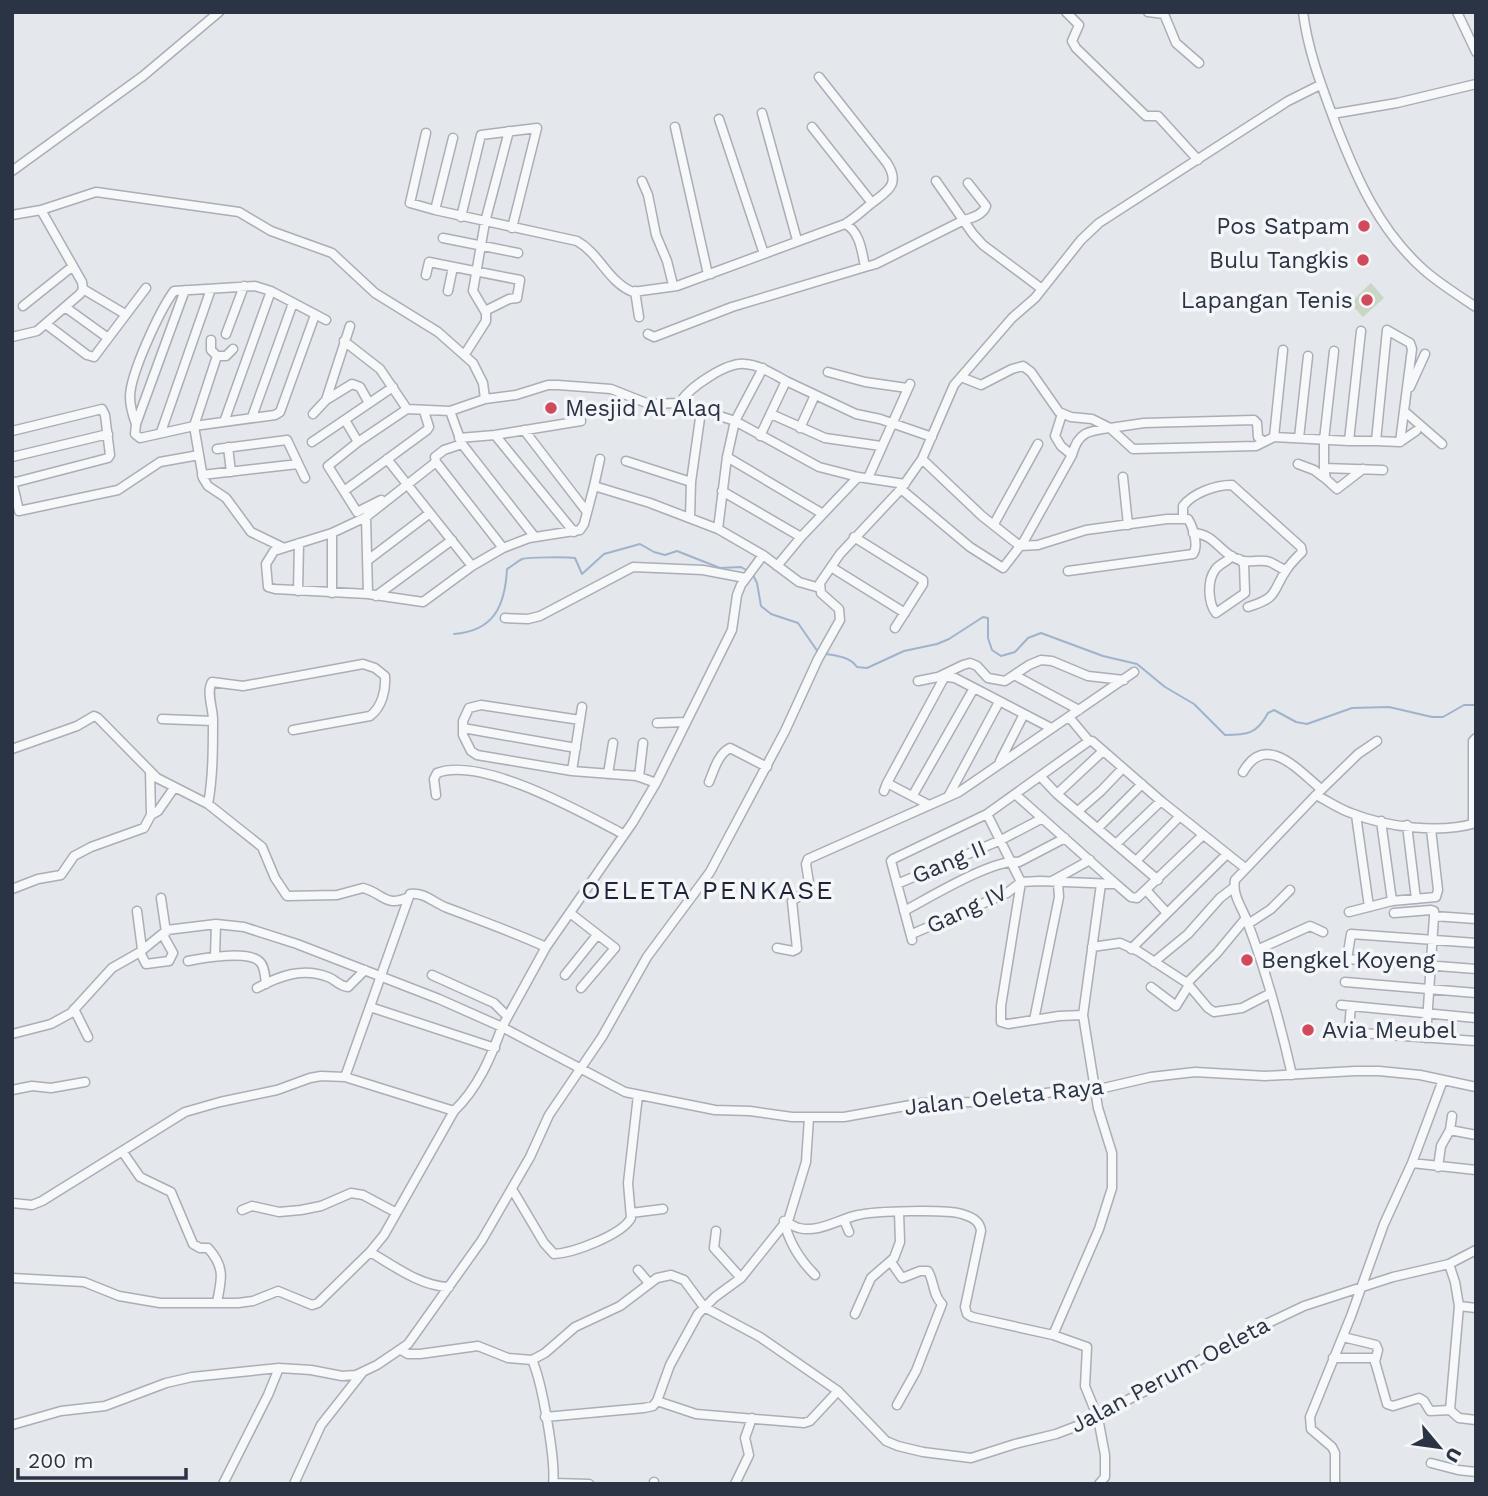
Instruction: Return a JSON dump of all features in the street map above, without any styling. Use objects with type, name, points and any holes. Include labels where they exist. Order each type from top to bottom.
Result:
[{"type":"street","points":[[12,171],[143,76],[219,12]]},
{"type":"street","points":[[1066,12],[1079,25],[1072,41],[1076,48],[1146,116],[1158,116],[1198,160]]},
{"type":"street","points":[[1148,12],[1164,14],[1176,43],[1199,63]]},
{"type":"street","points":[[1303,12],[1308,43],[1320,85],[1359,184],[1379,217],[1423,269],[1476,307]]},
{"type":"street","points":[[1457,12],[1476,52]]},
{"type":"street","points":[[426,133],[410,203],[461,217],[577,241],[591,250],[605,270],[621,285],[635,291],[677,286],[845,224],[872,202],[884,196],[892,184],[890,167],[819,77]]},
{"type":"street","points":[[1332,114],[1397,103],[1476,84]]},
{"type":"street","points":[[294,1484],[321,1424],[362,1373],[401,1350],[411,1340],[482,1240],[530,1157],[548,1115],[609,1025],[647,957],[710,872],[767,767],[818,659],[840,620],[839,609],[821,593],[823,577],[854,537],[903,486],[922,459],[948,396],[961,377],[1099,223],[1287,101],[1320,85]]},
{"type":"street","points":[[762,113],[797,240]]},
{"type":"street","points":[[719,119],[764,254]]},
{"type":"street","points":[[675,127],[693,215],[707,270],[711,274]]},
{"type":"street","points":[[812,127],[872,202]]},
{"type":"street","points":[[461,217],[481,135],[537,128],[512,228]]},
{"type":"street","points":[[465,354],[486,321],[485,311],[473,290],[485,222],[509,131]]},
{"type":"street","points":[[435,210],[453,138]]},
{"type":"street","points":[[642,181],[673,285]]},
{"type":"street","points":[[936,181],[983,245],[1042,289]]},
{"type":"street","points":[[648,334],[654,337],[732,307],[893,257],[964,220],[976,217],[986,208],[968,183]]},
{"type":"street","points":[[12,215],[41,210],[96,192],[233,210],[271,231],[332,253],[375,293],[425,322],[465,354],[481,378],[485,399]]},
{"type":"street","points":[[41,210],[83,289],[125,314]]},
{"type":"street","points":[[845,224],[856,233],[865,267]]},
{"type":"street","points":[[443,237],[518,253]]},
{"type":"street","points":[[426,275],[429,262],[520,280],[517,298],[485,311]]},
{"type":"street","points":[[23,306],[73,266]]},
{"type":"street","points":[[448,291],[453,267]]},
{"type":"street","points":[[226,334],[244,286]]},
{"type":"street","points":[[315,315],[280,412],[161,432],[141,438],[135,434],[131,392],[141,360],[174,291],[255,286],[271,291],[326,320]]},
{"type":"street","points":[[46,324],[91,357],[96,355],[146,288]]},
{"type":"street","points":[[12,337],[29,335],[46,324],[83,289]]},
{"type":"street","points":[[161,432],[211,289]]},
{"type":"street","points":[[135,424],[184,290]]},
{"type":"street","points":[[224,422],[271,291]]},
{"type":"street","points":[[635,291],[639,317]]},
{"type":"street","points":[[479,301],[499,304]]},
{"type":"street","points":[[251,417],[293,303]]},
{"type":"street","points":[[65,307],[108,338]]},
{"type":"street","points":[[326,400],[350,326]]},
{"type":"street","points":[[1376,441],[1387,330],[1410,343],[1412,349],[1400,442]]},
{"type":"street","points":[[1349,441],[1361,331]]},
{"type":"street","points":[[196,334],[211,340]]},
{"type":"street","points":[[211,340],[219,334],[226,334],[232,340],[233,349]]},
{"type":"street","points":[[211,340],[211,350],[217,356],[226,356],[233,349]]},
{"type":"street","points":[[344,341],[380,369],[407,409]]},
{"type":"street","points":[[233,349],[247,355]]},
{"type":"street","points":[[1274,437],[1283,350]]},
{"type":"street","points":[[1326,479],[1324,440],[1334,351]]},
{"type":"street","points":[[1407,388],[1410,387],[1425,354]]},
{"type":"street","points":[[217,356],[194,426],[202,475],[208,486],[226,498],[251,533],[282,547]]},
{"type":"street","points":[[1299,438],[1308,356]]},
{"type":"street","points":[[680,403],[688,391],[698,384],[742,363],[763,369],[856,414],[932,436]]},
{"type":"street","points":[[961,377],[981,385],[1012,369],[1025,367],[1062,414],[1092,419],[1110,428],[1133,449],[1256,446],[1274,437],[1400,442],[1416,431]]},
{"type":"street","points":[[718,529],[727,457],[735,421],[763,369]]},
{"type":"street","points":[[828,372],[865,382],[909,386],[868,478]]},
{"type":"street","points":[[760,436],[786,381]]},
{"type":"street","points":[[313,414],[326,400],[353,384],[359,387],[369,403]]},
{"type":"street","points":[[436,463],[358,513],[326,469],[358,442],[407,409],[450,411],[485,399],[516,395],[548,385],[611,389],[649,404],[680,403],[735,421],[819,467],[903,486],[970,547],[1001,568],[1005,567],[1020,546],[1072,455],[1075,443],[1092,431],[1144,423],[1254,420],[1257,423],[1258,437],[1264,442]]},
{"type":"street","points":[[312,443],[393,387]]},
{"type":"street","points":[[800,428],[815,395]]},
{"type":"street","points":[[12,431],[102,409],[110,456],[12,482],[16,512],[118,490],[160,462],[199,455]]},
{"type":"street","points":[[344,491],[427,430],[429,426],[424,411]]},
{"type":"street","points":[[450,411],[460,441],[534,537]]},
{"type":"street","points":[[690,518],[691,482],[701,411]]},
{"type":"street","points":[[1404,411],[1442,444]]},
{"type":"street","points":[[771,414],[833,440],[881,446]]},
{"type":"street","points":[[1062,414],[1055,436],[1061,446],[1072,455]]},
{"type":"street","points":[[345,420],[358,442]]},
{"type":"street","points":[[503,548],[436,463],[435,457],[460,441],[581,421]]},
{"type":"street","points":[[524,430],[587,512]]},
{"type":"street","points":[[12,457],[108,434]]},
{"type":"street","points":[[495,435],[574,532]]},
{"type":"street","points":[[217,449],[287,440],[305,478]]},
{"type":"street","points":[[994,524],[1038,444]]},
{"type":"street","points":[[228,447],[231,472]]},
{"type":"street","points":[[727,457],[823,514]]},
{"type":"street","points":[[387,459],[472,566]]},
{"type":"street","points":[[406,482],[366,516],[332,533],[274,551],[267,560],[266,585],[275,589],[372,595],[417,602],[427,600],[472,566],[503,548],[534,537],[574,532],[582,527],[600,459]]},
{"type":"street","points":[[922,459],[982,516],[1020,546],[1038,545],[1086,530],[1183,517],[1188,519],[1196,551],[1193,554],[1068,571]]},
{"type":"street","points":[[626,461],[691,482]]},
{"type":"street","points":[[202,475],[298,464]]},
{"type":"street","points":[[1298,464],[1314,470],[1337,489],[1363,469]]},
{"type":"street","points":[[1324,468],[1383,470]]},
{"type":"street","points":[[777,566],[858,477]]},
{"type":"street","points":[[1123,477],[1128,525]]},
{"type":"street","points":[[594,486],[718,529],[799,582],[820,588]]},
{"type":"street","points":[[1183,517],[1183,506],[1197,494],[1222,486],[1235,487],[1302,548],[1285,570],[1273,595],[1248,607]]},
{"type":"street","points":[[722,491],[801,537]]},
{"type":"street","points":[[368,560],[430,513]]},
{"type":"street","points":[[366,516],[372,595]]},
{"type":"street","points":[[332,533],[332,593]]},
{"type":"street","points":[[1193,533],[1207,535],[1244,564],[1245,593],[1216,613],[1210,600],[1213,572],[1235,558]]},
{"type":"street","points":[[854,537],[923,580],[895,628]]},
{"type":"street","points":[[372,595],[452,540]]},
{"type":"street","points":[[298,591],[299,543]]},
{"type":"street","points":[[1235,558],[1250,563],[1268,561],[1285,570]]},
{"type":"street","points":[[12,1278],[84,1282],[119,1296],[148,1301],[253,1301],[278,1291],[316,1304],[384,1235],[454,1111],[472,1090],[495,1048],[502,1027],[546,947],[656,783],[732,630],[737,595],[747,576],[761,559]]},
{"type":"street","points":[[505,618],[540,617],[633,567],[703,570],[747,576]]},
{"type":"street","points":[[831,567],[905,612]]},
{"type":"street","points":[[918,681],[942,676],[968,663],[976,665],[983,675],[995,681],[1008,681],[1029,665],[1045,660],[1088,676],[1124,680]]},
{"type":"street","points":[[208,804],[213,721],[209,687],[212,682],[243,686],[363,664],[375,668],[385,676],[383,696],[370,716],[293,730]]},
{"type":"street","points":[[777,948],[793,951],[797,949],[792,901],[810,888],[806,864],[808,859],[959,792],[1000,761],[1134,673]]},
{"type":"street","points":[[942,676],[955,678],[1051,728]]},
{"type":"street","points":[[929,805],[913,795],[885,787],[942,676]]},
{"type":"street","points":[[1016,676],[1079,710]]},
{"type":"street","points":[[913,795],[974,688]]},
{"type":"street","points":[[949,796],[999,702]]},
{"type":"street","points":[[580,720],[481,705],[469,708],[463,728],[466,744],[477,755],[572,771],[639,777],[656,783]]},
{"type":"street","points":[[572,771],[582,707]]},
{"type":"street","points":[[1000,761],[1024,714]]},
{"type":"street","points":[[12,750],[76,726],[94,716],[106,723],[150,771],[174,788],[208,804],[263,848],[275,878],[286,896],[337,895],[363,888],[389,901],[397,901],[413,893],[420,894],[546,947]]},
{"type":"street","points":[[1069,717],[1089,741],[1093,741],[1226,856],[1245,868]]},
{"type":"street","points":[[162,719],[213,721]]},
{"type":"street","points":[[657,723],[686,722]]},
{"type":"street","points":[[463,728],[576,748]]},
{"type":"street","points":[[1243,772],[1254,759],[1267,754],[1282,758],[1319,792],[1356,815],[1431,829],[1451,828],[1475,823],[1473,741],[1476,738]]},
{"type":"street","points":[[1292,1075],[1259,949],[1233,888],[1235,880],[1319,792],[1358,754],[1377,740]]},
{"type":"street","points":[[1065,838],[1019,862],[1011,861],[991,867],[904,911],[891,861],[896,855],[987,814],[1089,741]]},
{"type":"street","points":[[608,774],[613,743]]},
{"type":"street","points":[[639,777],[643,743]]},
{"type":"street","points":[[709,782],[726,749],[730,748],[767,767]]},
{"type":"street","points":[[1057,794],[1103,751]]},
{"type":"street","points":[[1078,811],[1123,768]]},
{"type":"street","points":[[436,795],[434,779],[438,773],[452,769],[467,770],[514,783],[623,834]]},
{"type":"street","points":[[12,889],[38,879],[61,875],[74,856],[144,828],[151,815],[150,771]]},
{"type":"street","points":[[1040,776],[1057,794],[1158,880]]},
{"type":"street","points":[[1098,828],[1142,784]]},
{"type":"street","points":[[151,815],[158,811],[174,788]]},
{"type":"street","points":[[1015,794],[1134,898],[1158,880],[1203,835]]},
{"type":"street","points":[[1116,844],[1161,801]]},
{"type":"street","points":[[987,814],[1021,883],[1000,1019],[1002,1023],[1008,1024],[1083,1015]]},
{"type":"street","points":[[1356,815],[1369,907]]},
{"type":"street","points":[[1136,861],[1180,816]]},
{"type":"street","name":"Gang II","points":[[897,884],[1001,840],[1041,819]]},
{"type":"street","points":[[1381,821],[1392,901]]},
{"type":"street","points":[[1407,825],[1416,899]]},
{"type":"street","points":[[1349,912],[1392,901],[1435,898],[1438,893],[1431,829]]},
{"type":"street","points":[[1131,949],[1226,856]]},
{"type":"street","points":[[1055,882],[1090,860]]},
{"type":"street","points":[[1034,1020],[1059,897],[1055,882]]},
{"type":"street","points":[[1021,883],[1116,884]]},
{"type":"street","name":"Gang IV","points":[[904,911],[912,937],[1007,893],[1021,883]]},
{"type":"street","points":[[1053,1335],[1099,1229],[1112,1188],[1112,1153],[1097,1108],[1083,1015],[1101,884]]},
{"type":"street","points":[[1154,962],[1188,934],[1220,898],[1233,888]]},
{"type":"street","points":[[1146,890],[1167,913]]},
{"type":"street","points":[[1150,987],[1176,1006],[1188,984],[1247,921],[1271,909],[1290,890]]},
{"type":"street","points":[[345,1077],[409,897]]},
{"type":"street","points":[[137,911],[141,951],[146,964],[169,961],[173,953],[164,933],[161,898]]},
{"type":"street","points":[[1394,912],[1434,911],[1426,1038]]},
{"type":"street","points":[[570,913],[615,948],[581,988]]},
{"type":"street","points":[[1434,916],[1476,919]]},
{"type":"street","points":[[215,956],[216,924]]},
{"type":"street","name":"Jalan Oeleta Raya","points":[[164,933],[181,927],[216,924],[256,930],[382,976],[502,1027],[617,1088],[638,1095],[715,1110],[809,1118],[856,1116],[922,1103],[975,1102],[1062,1091],[1096,1090],[1185,1072],[1292,1075],[1355,1070],[1409,1074],[1476,1087]]},
{"type":"street","points":[[1259,949],[1310,926],[1323,932]]},
{"type":"street","points":[[12,1034],[63,1019],[112,968],[164,933]]},
{"type":"street","points":[[1476,943],[1351,934],[1347,959],[1476,969]]},
{"type":"street","points":[[565,975],[597,935]]},
{"type":"street","points":[[1092,947],[1120,943],[1138,951],[1166,967],[1188,984],[1208,1008],[1217,1012],[1242,1008],[1271,993]]},
{"type":"street","points":[[188,961],[215,956],[257,960],[262,965],[262,986],[292,973],[309,973],[327,976],[345,987],[365,970]]},
{"type":"street","points":[[432,975],[494,1003],[508,1016]]},
{"type":"street","points":[[1345,982],[1476,993]]},
{"type":"street","points":[[1341,1005],[1476,1018]]},
{"type":"street","points":[[1349,1028],[1351,1006]]},
{"type":"street","points":[[370,1007],[495,1048]]},
{"type":"street","points":[[74,1009],[88,1037]]},
{"type":"street","points":[[1361,1033],[1476,1041]]},
{"type":"street","points":[[12,1203],[36,1204],[153,1130],[193,1109],[277,1090],[310,1078],[345,1077],[454,1111]]},
{"type":"street","points":[[1335,1484],[1335,1453],[1326,1440],[1313,1431],[1310,1421],[1358,1290],[1412,1163],[1443,1080]]},
{"type":"street","points":[[12,1090],[32,1086],[51,1088],[86,1082]]},
{"type":"street","points":[[512,1189],[544,1243],[554,1254],[576,1249],[627,1225],[631,1213],[628,1182],[638,1095]]},
{"type":"street","points":[[1438,1167],[1441,1146],[1450,1130],[1452,1116]]},
{"type":"street","points":[[545,1417],[653,1406],[680,1344],[704,1307],[741,1278],[792,1212],[803,1175],[809,1118]]},
{"type":"street","points":[[1450,1130],[1476,1135]]},
{"type":"street","points":[[122,1151],[140,1177],[171,1192],[193,1244],[208,1248],[218,1260],[221,1278],[217,1302]]},
{"type":"street","points":[[1412,1163],[1476,1171]]},
{"type":"street","points":[[242,1210],[252,1206],[279,1212],[301,1210],[321,1206],[351,1193],[363,1195],[395,1212]]},
{"type":"street","points":[[631,1213],[663,1209]]},
{"type":"street","points":[[784,1221],[800,1229],[830,1225],[862,1214],[899,1212],[951,1212],[976,1220],[981,1231],[965,1307],[967,1314],[1053,1335],[1088,1348],[1085,1386],[1098,1418],[1105,1455],[1105,1477],[1099,1484]]},
{"type":"street","points":[[855,1314],[871,1278],[891,1262],[900,1242],[899,1212]]},
{"type":"street","points":[[844,1220],[849,1231]]},
{"type":"street","points":[[784,1221],[788,1238],[800,1259],[815,1275]]},
{"type":"street","points":[[716,1231],[714,1248],[741,1278]]},
{"type":"street","name":"Jalan Perum Oeleta","points":[[704,1307],[760,1336],[838,1391],[879,1435],[892,1444],[923,1452],[971,1458],[1056,1434],[1098,1418],[1247,1333],[1304,1306],[1393,1277],[1449,1264],[1476,1250]]},
{"type":"street","points":[[370,1252],[411,1276],[449,1287]]},
{"type":"street","points":[[891,1262],[902,1278],[928,1271],[936,1289],[937,1300],[942,1304],[916,1371],[898,1405]]},
{"type":"street","points":[[1449,1264],[1459,1306],[1450,1410]]},
{"type":"street","points":[[638,1270],[649,1283]]},
{"type":"street","points":[[401,1350],[408,1354],[421,1354],[478,1346],[508,1358],[532,1360],[545,1353],[575,1327],[620,1306],[662,1276],[678,1277],[689,1285],[704,1307]]},
{"type":"street","points":[[1459,1306],[1476,1308]]},
{"type":"street","points":[[1343,1337],[1376,1345],[1378,1350],[1375,1362]]},
{"type":"street","points":[[1333,1357],[1371,1357],[1375,1362],[1387,1404],[1393,1406],[1419,1398],[1430,1411],[1450,1410],[1459,1418],[1476,1420]]},
{"type":"street","points":[[532,1360],[545,1417],[553,1483],[589,1484]]},
{"type":"street","points":[[12,1425],[61,1410],[105,1406],[180,1379],[279,1368],[342,1376],[362,1373]]},
{"type":"street","points":[[223,1484],[279,1368]]},
{"type":"street","points":[[657,1401],[696,1414],[807,1423],[838,1391]]},
{"type":"street","points":[[735,1484],[749,1455],[745,1438],[752,1418]]},
{"type":"street","points":[[1431,1462],[1476,1472]]},
{"type":"green space","name":"Lapangan Tenis","points":[[1371,283],[1384,298],[1363,317],[1350,303]]},
{"type":"waterway","points":[[454,634],[468,632],[488,622],[495,614],[504,594],[507,569],[522,559],[575,558],[582,574],[604,554],[640,544],[665,555],[677,551],[720,568],[741,567],[748,571]]},
{"type":"waterway","points":[[753,575],[761,606],[771,614],[798,623],[818,652]]},
{"type":"waterway","points":[[826,654],[851,661],[857,667],[867,668],[904,651],[937,644],[983,617],[988,618],[988,638],[992,650],[1001,656],[1015,652],[1028,638],[1041,633],[1103,656],[1137,664],[1165,687],[1194,704],[1225,735],[1251,732],[1274,710],[1296,722],[1307,724],[1352,708],[1389,707],[1443,717],[1464,705],[1476,705]]},
{"type":"place","name":"Pos Satpam","points":[[1364,226]]},
{"type":"place","name":"Bulu Tangkis","points":[[1363,260]]},
{"type":"place","name":"Lapangan Tenis","points":[[1367,300]]},
{"type":"place","name":"Mesjid Al Alaq","points":[[551,408]]},
{"type":"place","name":"Bengkel Koyeng","points":[[1247,960]]},
{"type":"place","name":"Avia Meubel","points":[[1308,1030]]},
{"type":"district","name":"OELETA PENKASE","points":[[708,890]]}]
